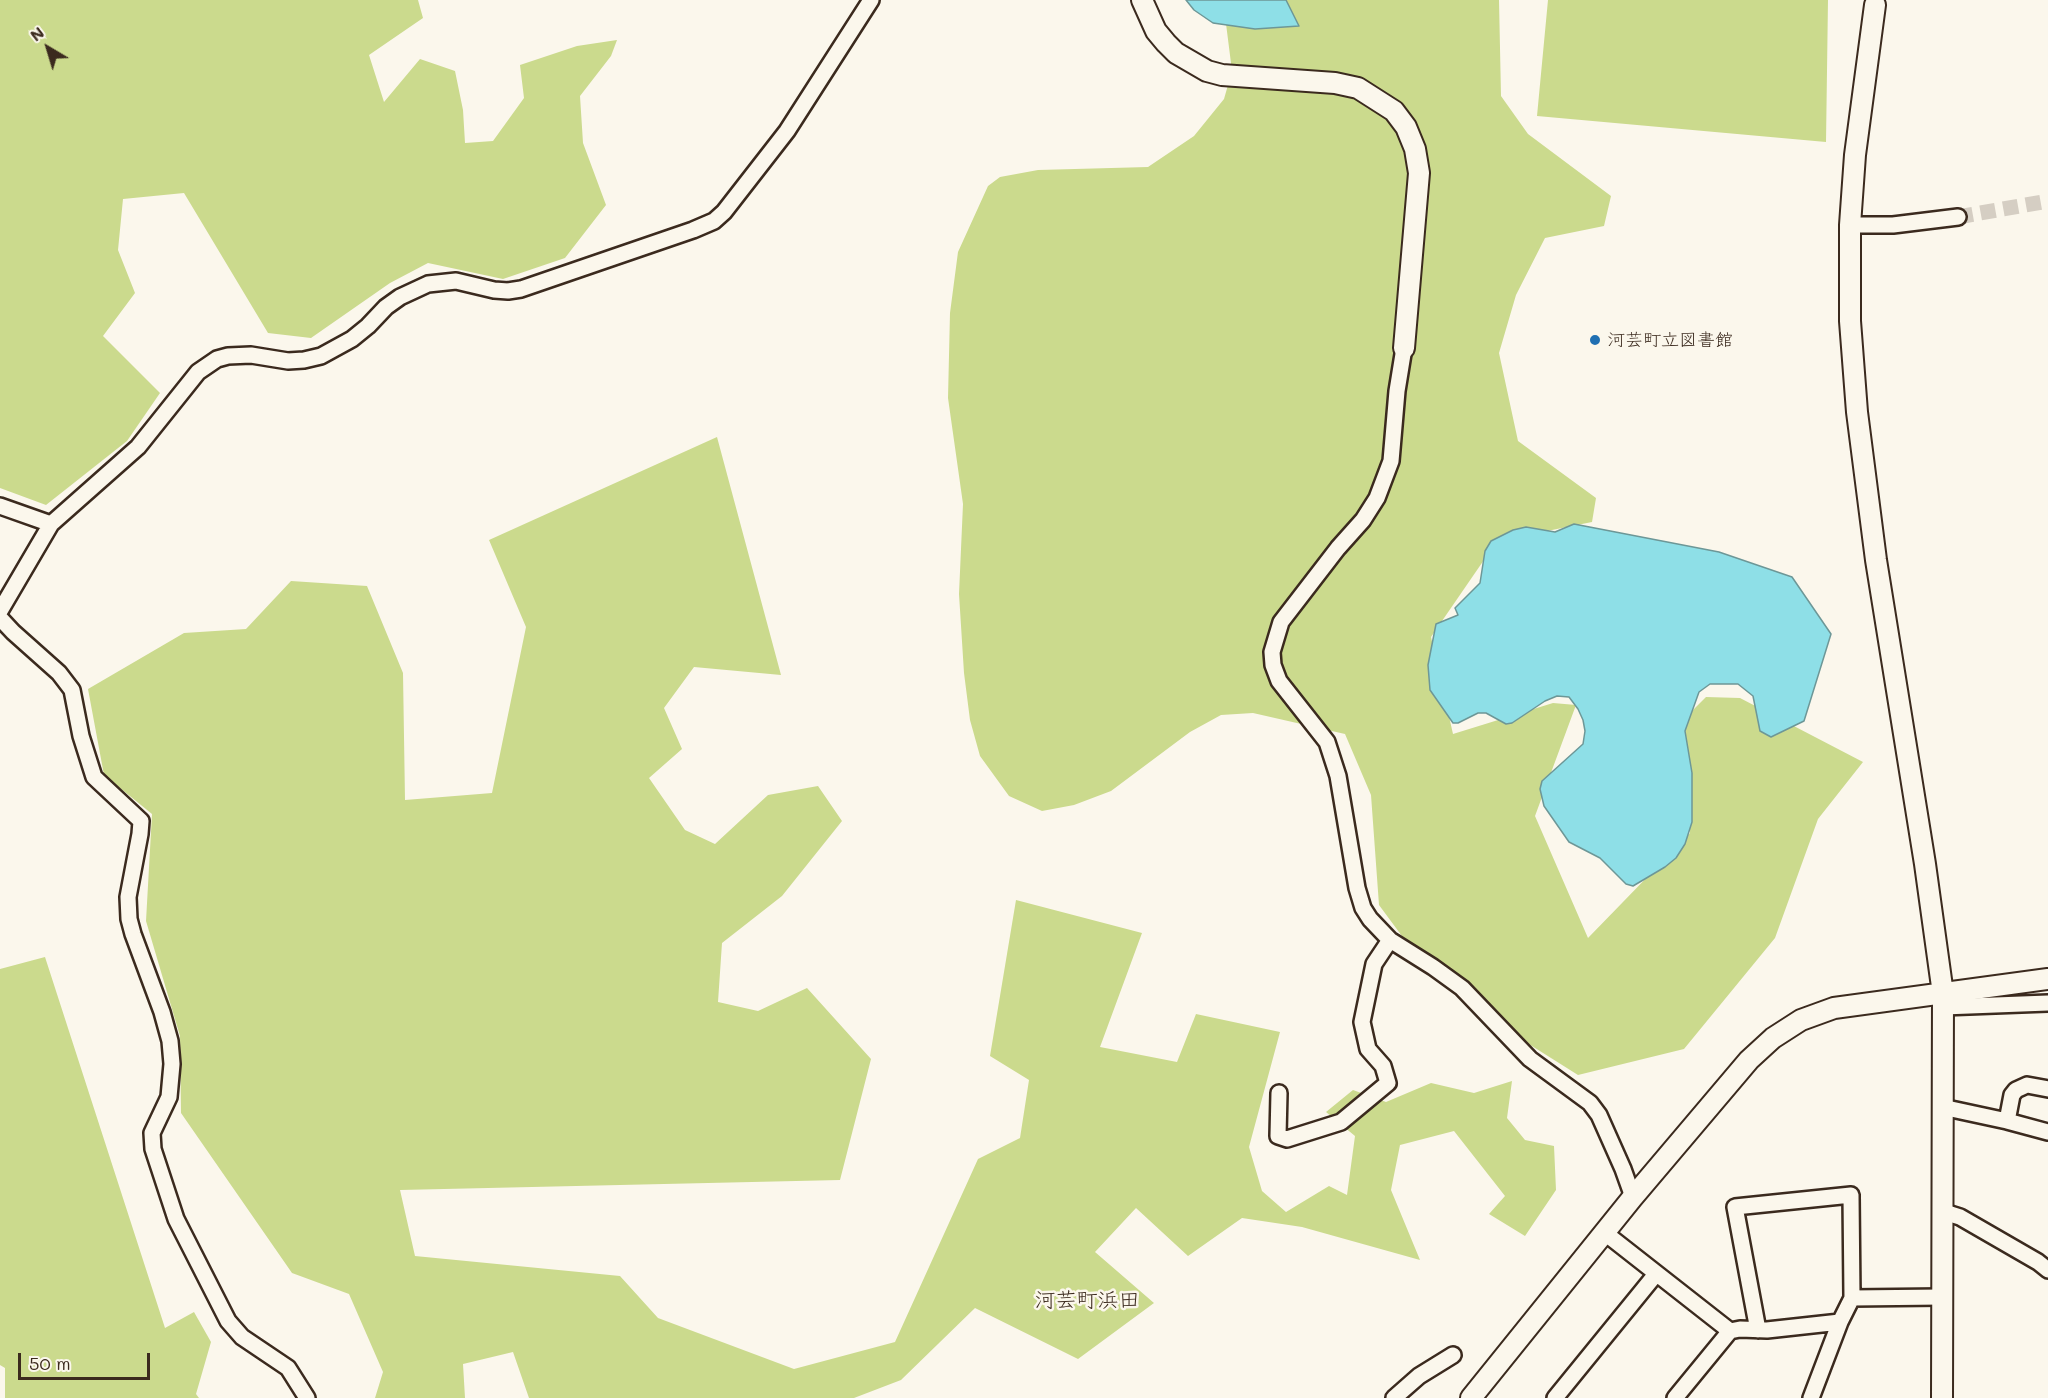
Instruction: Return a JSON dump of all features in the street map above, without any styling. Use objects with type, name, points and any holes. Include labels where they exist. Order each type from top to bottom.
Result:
[{"type":"street","points":[[0,611],[51,524],[138,447],[198,372],[217,360],[239,355],[288,361],[321,356],[352,339],[400,297],[428,284],[456,281],[494,290],[521,289],[714,221],[724,212],[787,131],[871,0]]},
{"type":"street","points":[[1142,0],[1156,31],[1166,43],[1176,53],[1208,71],[1222,75],[1281,78],[1358,88],[1394,111],[1406,127],[1415,149],[1419,172],[1404,348],[1397,391],[1391,462],[1377,498],[1363,520],[1338,548],[1281,622],[1272,652],[1273,665],[1279,681],[1327,742],[1338,776],[1357,888],[1363,908],[1390,940],[1462,988],[1530,1059],[1590,1102],[1599,1115],[1633,1197]]},
{"type":"street","points":[[1876,3],[1855,155],[1850,225],[1850,321],[1857,412],[1876,560],[1925,864],[1943,1001],[1942,1398]]},
{"type":"street","points":[[1850,225],[1893,225],[1958,217]]},
{"type":"street","points":[[0,506],[51,524]]},
{"type":"street","points":[[0,618],[59,673],[72,690],[81,735],[94,777],[141,821],[128,897],[129,919],[162,1012],[170,1041],[172,1064],[169,1097],[152,1133],[153,1149],[176,1219],[228,1321],[242,1337],[288,1368],[307,1398]]},
{"type":"street","points":[[1279,1093],[1278,1136],[1287,1139],[1341,1122],[1388,1083],[1383,1066],[1368,1049],[1362,1022],[1374,964],[1390,940]]},
{"type":"street","points":[[1943,1001],[2003,985],[2048,979]]},
{"type":"street","points":[[1471,1398],[1633,1197],[1749,1060],[1773,1038],[1802,1020],[1834,1008],[1943,1001],[2048,1003]]},
{"type":"street","points":[[2007,1121],[2012,1095],[2016,1090],[2027,1085],[2048,1089]]},
{"type":"street","points":[[1942,1107],[2048,1132]]},
{"type":"street","points":[[1758,1330],[1735,1207],[1851,1195],[1852,1298],[1810,1398]]},
{"type":"street","points":[[1941,1211],[1960,1217],[2048,1270]]},
{"type":"street","points":[[1605,1233],[1730,1331],[1840,1322]]},
{"type":"street","points":[[1555,1398],[1656,1274]]},
{"type":"street","points":[[1852,1298],[1942,1297]]},
{"type":"street","points":[[1676,1398],[1730,1331]]},
{"type":"street","points":[[1394,1398],[1419,1376],[1453,1355]]},
{"type":"green space","points":[[0,0],[418,0],[423,18],[369,55],[384,102],[420,59],[455,71],[463,110],[465,143],[493,141],[524,98],[520,65],[577,46],[617,40],[611,56],[580,96],[583,143],[606,205],[565,258],[503,279],[428,263],[390,283],[311,338],[268,333],[184,193],[123,199],[118,250],[135,293],[103,336],[160,393],[127,441],[46,505],[0,488]]},
{"type":"green space","points":[[1223,0],[1499,0],[1501,96],[1528,134],[1611,196],[1604,226],[1545,238],[1516,295],[1499,353],[1518,441],[1596,498],[1592,522],[1497,541],[1431,637],[1453,734],[1553,703],[1576,705],[1535,816],[1588,938],[1690,833],[1681,722],[1706,697],[1740,698],[1863,762],[1818,819],[1775,938],[1684,1049],[1578,1075],[1524,1041],[1427,970],[1379,905],[1371,795],[1345,734],[1253,713],[1221,715],[1190,732],[1111,791],[1074,805],[1042,811],[1009,796],[980,756],[970,720],[964,673],[959,594],[963,504],[948,398],[950,313],[958,252],[988,186],[1000,177],[1038,170],[1148,167],[1194,136],[1224,99],[1232,71]]},
{"type":"green space","points":[[1548,0],[1828,0],[1826,142],[1537,116]]},
{"type":"green space","points":[[717,437],[781,675],[694,667],[664,708],[682,749],[649,778],[685,830],[715,844],[768,795],[818,786],[842,821],[782,896],[722,943],[718,1002],[758,1011],[807,988],[871,1059],[840,1180],[400,1190],[415,1256],[620,1276],[658,1318],[794,1369],[895,1342],[978,1159],[1020,1138],[1029,1080],[990,1056],[1016,900],[1142,933],[1100,1047],[1177,1062],[1196,1014],[1280,1032],[1249,1147],[1262,1191],[1286,1212],[1329,1186],[1347,1195],[1355,1136],[1326,1112],[1353,1090],[1386,1102],[1431,1083],[1474,1093],[1512,1081],[1507,1118],[1525,1140],[1554,1146],[1556,1190],[1525,1236],[1489,1214],[1505,1196],[1454,1131],[1400,1145],[1391,1190],[1420,1260],[1302,1227],[1242,1218],[1188,1256],[1136,1208],[1095,1252],[1154,1303],[1078,1359],[975,1308],[901,1380],[854,1398],[529,1398],[513,1352],[463,1364],[465,1398],[375,1398],[383,1372],[349,1294],[292,1273],[181,1113],[180,1036],[146,921],[152,814],[104,775],[88,689],[184,633],[246,629],[291,581],[367,586],[403,673],[405,800],[492,793],[526,627],[489,540]]},
{"type":"green space","points":[[45,957],[165,1328],[194,1312],[211,1342],[196,1394],[199,1398],[5,1398],[5,1368],[0,1365],[0,969]]},
{"type":"water","points":[[1186,0],[1286,0],[1299,26],[1255,29],[1213,23],[1194,10]]},
{"type":"water","points":[[1574,524],[1719,552],[1792,577],[1831,634],[1804,721],[1771,737],[1760,731],[1753,696],[1738,684],[1710,684],[1699,692],[1685,731],[1692,773],[1692,822],[1685,844],[1676,858],[1665,867],[1633,886],[1626,884],[1600,858],[1569,842],[1544,806],[1540,789],[1542,781],[1583,744],[1585,731],[1583,720],[1569,697],[1557,696],[1545,701],[1512,723],[1506,724],[1486,713],[1478,713],[1458,723],[1453,723],[1430,690],[1428,665],[1436,624],[1458,615],[1455,608],[1480,583],[1485,551],[1491,541],[1513,530],[1526,527],[1555,532]]},
{"type":"tunnel","points":[[1958,217],[2048,201]]},
{"type":"place","name":"河芸町立図書館","points":[[1595,340]]},
{"type":"district","name":"河芸町浜田","points":[[1087,1301]]}]
